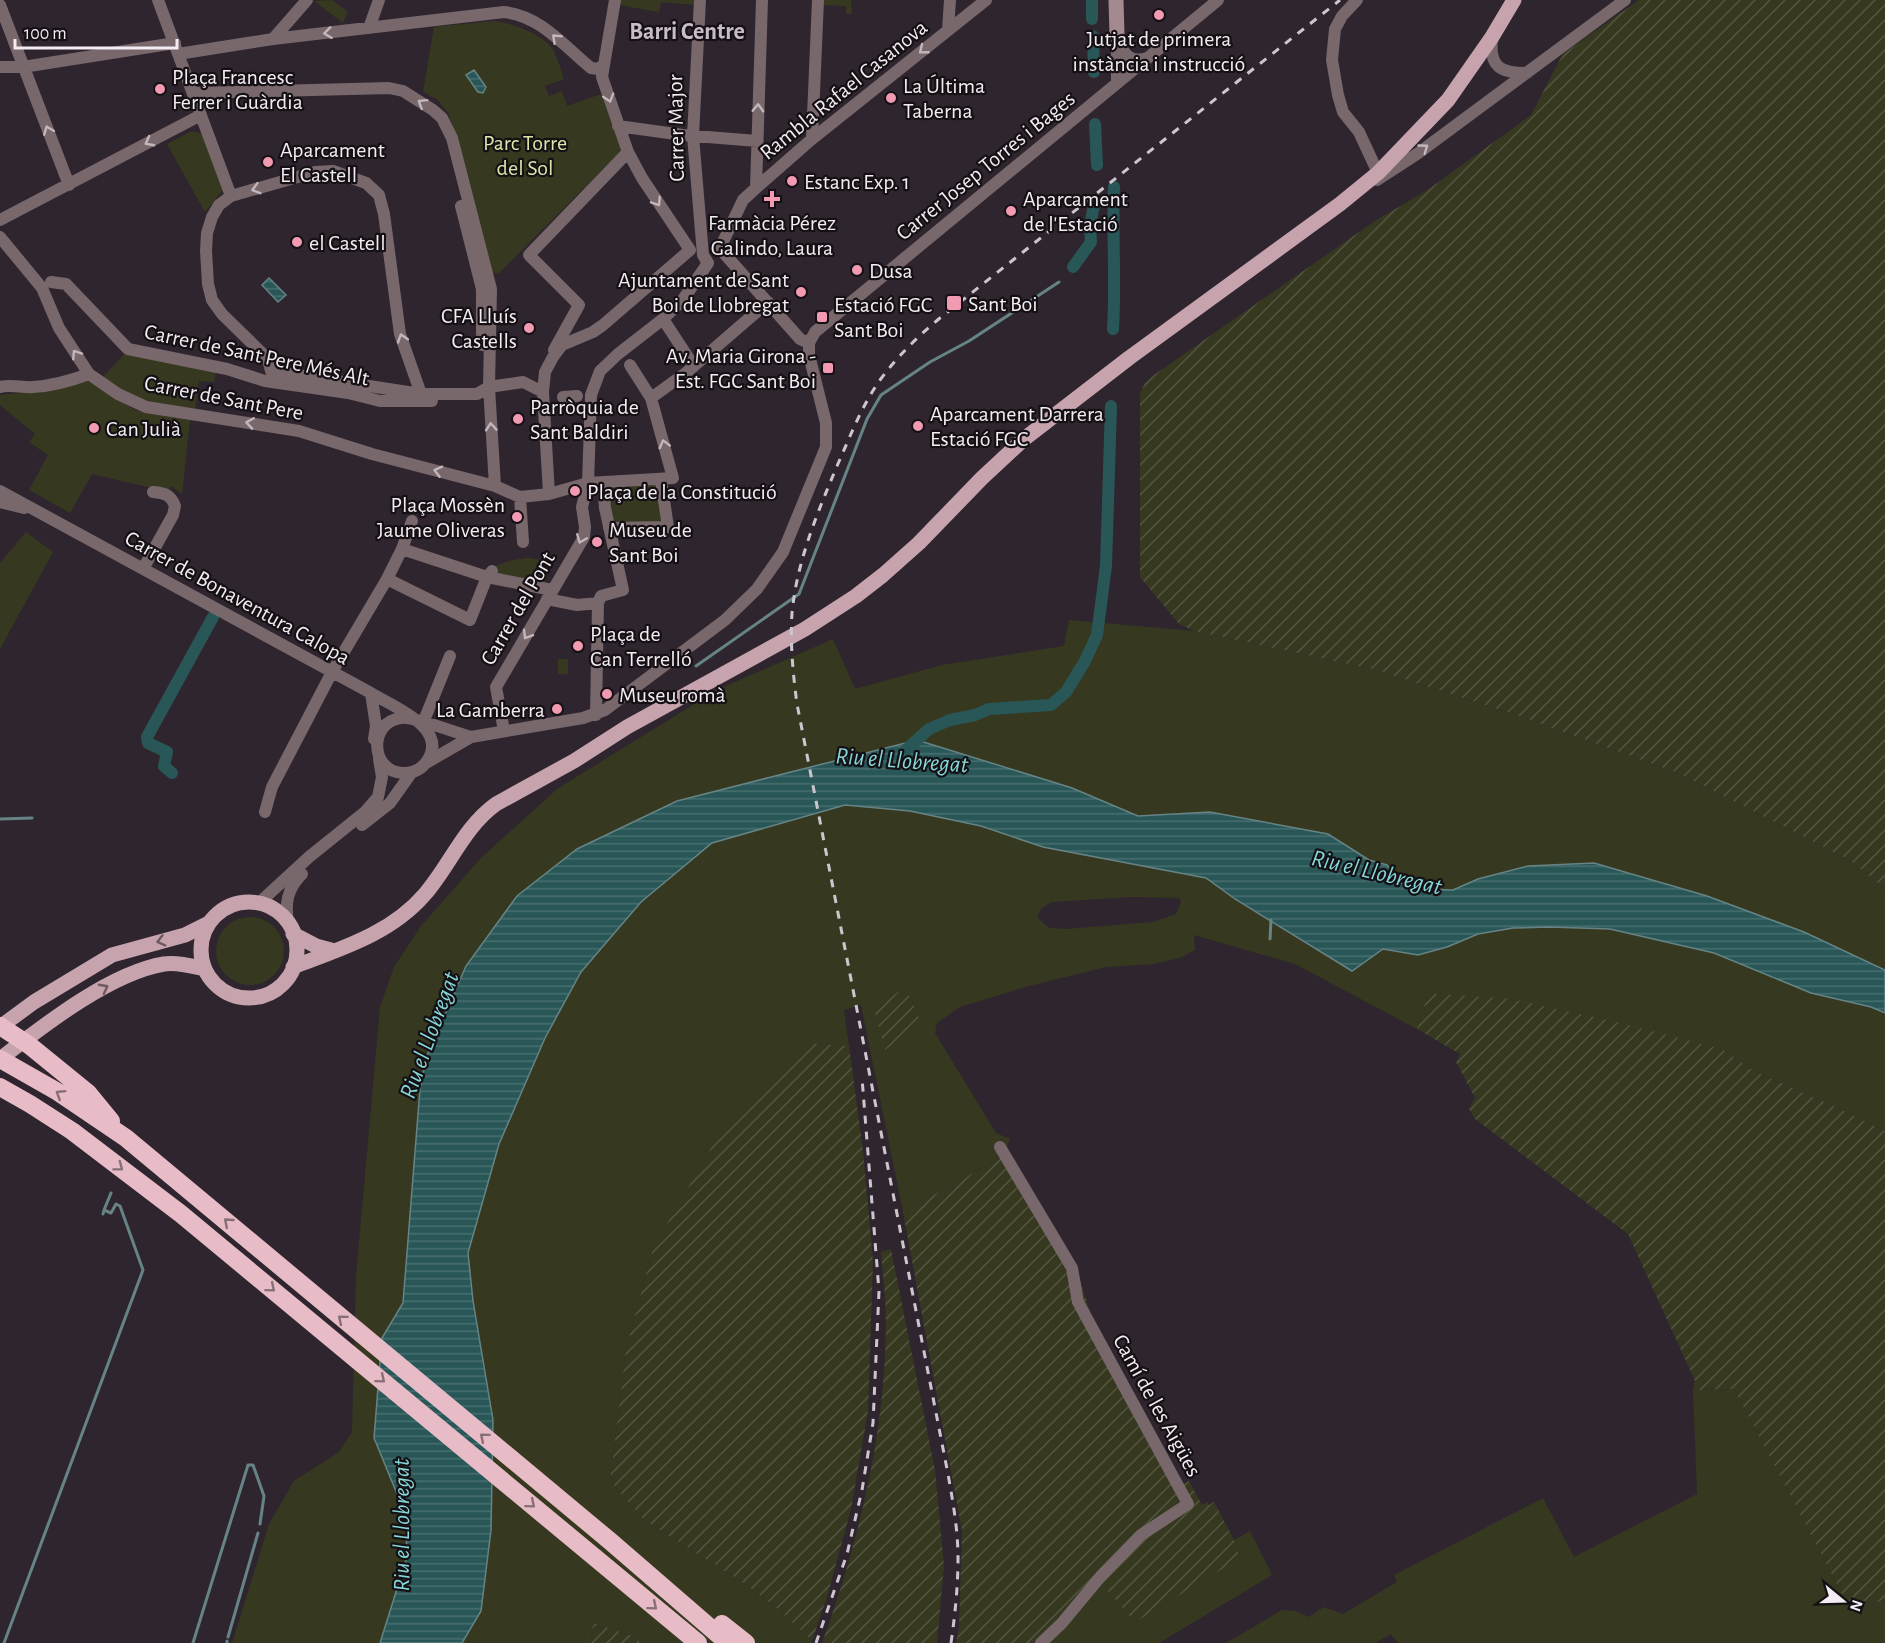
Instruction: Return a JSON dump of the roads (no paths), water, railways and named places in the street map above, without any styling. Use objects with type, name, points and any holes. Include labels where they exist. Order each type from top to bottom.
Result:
[{"type":"highway","points":[[0,1027],[29,1045],[88,1093],[126,1138]]},
{"type":"highway","points":[[2,1060],[58,1092],[126,1138],[610,1541],[728,1643]]},
{"type":"highway","points":[[0,1087],[72,1131],[181,1214],[698,1643]]},
{"type":"highway","points":[[0,1095],[47,1121],[72,1131]]},
{"type":"highway","points":[[610,1541],[638,1558],[746,1643]]},
{"type":"main road","points":[[293,967],[365,939],[390,926],[411,909],[435,882],[469,830],[486,811],[496,804],[574,761],[627,727],[778,644],[856,596],[903,558],[1024,439],[1129,358],[1340,204],[1378,173],[1448,100],[1492,37],[1514,0]]},
{"type":"main road","points":[[291,929],[296,950],[293,967],[276,989],[264,996],[248,998],[233,995],[221,989],[205,969],[201,949],[202,938],[209,924],[219,913],[231,906],[244,903],[259,903],[273,909],[291,929],[316,946],[335,951]]},
{"type":"main road","points":[[0,1027],[34,1002],[112,955],[185,935],[209,924]]},
{"type":"main road","points":[[2,1060],[54,1018],[130,974],[165,963],[205,969]]},
{"type":"street","points":[[158,0],[231,196]]},
{"type":"street","points":[[282,28],[300,0]]},
{"type":"street","points":[[273,39],[307,0]]},
{"type":"street","points":[[369,28],[379,0]]},
{"type":"street","points":[[492,14],[494,0]]},
{"type":"street","points":[[291,929],[286,909],[287,896],[295,881],[318,858],[390,803],[412,772],[471,737],[596,715],[622,699],[725,620],[762,582],[783,552],[823,456],[827,439],[826,423],[809,355],[809,343],[800,339],[722,251],[703,255],[690,250],[647,186],[628,152],[602,77],[615,0]]},
{"type":"street","name":"Carrer Major","points":[[663,319],[682,301],[708,263],[703,255],[693,136],[699,0]]},
{"type":"street","points":[[756,188],[762,0]]},
{"type":"street","points":[[812,139],[818,0]]},
{"type":"street","points":[[948,30],[950,0]]},
{"type":"street","name":"Rambla Rafael Casanova","points":[[722,251],[721,246],[743,200],[812,139],[986,0]]},
{"type":"street","points":[[1116,0],[1117,83]]},
{"type":"street","name":"Carrer Josep Torres i Bages","points":[[809,343],[815,332],[1218,0]]},
{"type":"street","points":[[1357,0],[1342,15],[1335,29],[1332,60],[1343,112],[1359,132],[1378,173]]},
{"type":"street","points":[[1340,204],[1417,154],[1625,0]]},
{"type":"street","points":[[0,5],[69,185]]},
{"type":"street","points":[[0,67],[23,67],[118,51],[273,39],[504,12],[515,13],[543,25],[591,68],[598,69],[603,66]]},
{"type":"street","points":[[1117,34],[1122,51],[1129,57],[1138,61],[1147,58]]},
{"type":"street","points":[[1492,37],[1491,53],[1499,68],[1512,73],[1527,73]]},
{"type":"street","points":[[193,93],[389,88],[403,91],[442,118],[452,138],[491,289],[489,387],[495,486],[520,497],[547,494],[588,479],[604,483],[674,478],[651,398],[630,365]]},
{"type":"street","points":[[0,220],[201,115]]},
{"type":"street","points":[[618,126],[693,136],[756,141]]},
{"type":"street","points":[[553,357],[553,352],[579,305],[529,255],[628,152]]},
{"type":"street","points":[[421,394],[399,334],[384,214],[379,195],[366,183],[333,171],[315,172],[231,196],[219,205],[207,232],[208,284],[212,300],[222,314],[268,358],[271,371],[421,394],[477,394],[489,387],[523,382],[545,393]]},
{"type":"street","name":"Carrer de Sant Pere","points":[[0,237],[42,288],[58,328],[89,374],[118,394],[146,407],[299,431],[372,454],[495,486]]},
{"type":"street","points":[[547,494],[545,372],[553,357],[562,345],[593,332],[603,325],[690,250]]},
{"type":"street","points":[[0,251],[13,254]]},
{"type":"street","name":"Carrer de Sant Pere Més Alt","points":[[51,282],[66,284],[128,349],[227,369],[265,381],[348,393],[380,401],[473,401],[477,394]]},
{"type":"street","points":[[651,398],[687,372],[768,302]]},
{"type":"street","points":[[588,479],[591,395],[600,371],[620,352],[663,319],[693,365]]},
{"type":"street","points":[[1,383],[29,388],[56,386],[89,374]]},
{"type":"street","points":[[562,397],[577,396]]},
{"type":"street","name":"Carrer del Pont","points":[[504,731],[496,687],[584,537],[582,509],[588,479]]},
{"type":"street","points":[[609,528],[668,527],[661,480]]},
{"type":"street","points":[[596,715],[598,603],[601,596],[623,590],[605,508],[604,483]]},
{"type":"street","points":[[144,569],[177,499],[162,492],[153,492]]},
{"type":"street","points":[[520,497],[523,542]]},
{"type":"street","name":"Carrer de Bonaventura Calopa","points":[[1,498],[40,513],[419,721],[431,737],[431,751],[426,763]]},
{"type":"street","points":[[265,812],[272,787],[332,672],[387,579],[402,549],[412,521]]},
{"type":"street","points":[[402,549],[489,574],[577,605],[598,603]]},
{"type":"street","points":[[387,579],[470,620],[489,574]]},
{"type":"street","points":[[419,721],[450,656]]},
{"type":"street","points":[[259,903],[309,857],[365,812],[378,797],[382,777],[374,738],[376,726],[371,693]]},
{"type":"street","points":[[412,772],[400,773],[390,769],[381,761],[377,750],[379,735],[387,723],[401,718],[419,721],[471,737]]},
{"type":"street","name":"Camí de les Aigües","points":[[1000,1147],[1072,1268],[1078,1302],[1188,1504],[1141,1535],[1101,1576],[1062,1623],[1041,1643]]},
{"type":"water","points":[[474,70],[486,87],[483,93],[478,92],[466,75]]},
{"type":"water","points":[[269,278],[286,295],[278,302],[262,285]]},
{"type":"water","name":"Riu el Llobregat","points":[[917,740],[1072,788],[1138,816],[1210,812],[1328,834],[1369,860],[1387,865],[1400,883],[1420,889],[1453,890],[1478,879],[1528,866],[1594,863],[1707,896],[1804,932],[1885,970],[1885,1013],[1871,1007],[1811,993],[1714,953],[1610,929],[1513,928],[1478,934],[1447,947],[1418,955],[1383,949],[1352,971],[1235,899],[1206,878],[1043,847],[981,826],[910,811],[845,805],[712,843],[641,902],[581,972],[545,1038],[499,1144],[468,1253],[473,1301],[493,1420],[491,1530],[481,1611],[462,1643],[380,1643],[407,1557],[406,1526],[402,1506],[374,1438],[382,1338],[403,1303],[420,1089],[426,1058],[466,966],[517,896],[577,849],[677,801]]},
{"type":"waterway","points":[[1092,0],[1092,19]]},
{"type":"waterway","points":[[1093,36],[1094,72]]},
{"type":"waterway","points":[[1095,124],[1097,165]]},
{"type":"waterway","points":[[1113,329],[1114,187]]},
{"type":"waterway","points":[[1073,267],[1091,242],[1090,227],[1094,204]]},
{"type":"waterway","points":[[696,666],[799,594],[867,419],[881,395],[1059,282]]},
{"type":"waterway","name":"Riu el Llobregat","points":[[907,749],[929,729],[950,720],[975,715],[989,709],[1051,705],[1066,692],[1085,661],[1097,635],[1106,566],[1111,406]]},
{"type":"waterway","points":[[172,773],[164,766],[167,752],[148,743],[147,737],[213,617]]},
{"type":"waterway","points":[[0,819],[32,818]]},
{"type":"waterway","points":[[1270,939],[1271,920]]},
{"type":"waterway","points":[[104,1210],[111,1193]]},
{"type":"waterway","points":[[4,1643],[143,1270],[120,1206],[116,1204],[111,1213],[104,1210],[103,1214]]},
{"type":"waterway","points":[[193,1643],[248,1465],[253,1465],[264,1496],[260,1524]]},
{"type":"waterway","points":[[228,1637],[258,1533]]},
{"type":"railway","points":[[951,1643],[958,1569],[955,1516],[797,704],[791,625],[798,575],[815,520],[856,422],[873,390],[900,355],[940,318],[1340,0]]},
{"type":"railway","points":[[816,1643],[847,1554],[862,1490],[873,1423],[879,1291],[862,1078]]},
{"type":"place","name":"Jutjat de primera instància i instrucció","points":[[1159,15]]},
{"type":"place","name":"Plaça Francesc Ferrer i Guàrdia","points":[[160,89]]},
{"type":"place","name":"La Última Taberna","points":[[891,98]]},
{"type":"place","name":"Aparcament El Castell","points":[[268,162]]},
{"type":"place","name":"Estanc Exp. 1","points":[[792,181]]},
{"type":"place","name":"Farmàcia Pérez Galindo, Laura","points":[[772,199]]},
{"type":"place","name":"Aparcament de l'Estació","points":[[1011,211]]},
{"type":"place","name":"el Castell","points":[[297,242]]},
{"type":"place","name":"Dusa","points":[[857,270]]},
{"type":"place","name":"Ajuntament de Sant Boi de Llobregat","points":[[801,292]]},
{"type":"place","name":"Sant Boi","points":[[954,303]]},
{"type":"place","name":"Estació FGC Sant Boi","points":[[822,317]]},
{"type":"place","name":"CFA Lluís Castells","points":[[529,328]]},
{"type":"place","name":"Av. Maria Girona - Est. FGC Sant Boi","points":[[828,368]]},
{"type":"place","name":"Parròquia de Sant Baldiri","points":[[518,419]]},
{"type":"place","name":"Aparcament Darrera Estació FGC","points":[[918,426]]},
{"type":"place","name":"Can Julià","points":[[94,428]]},
{"type":"place","name":"Plaça de la Constitució","points":[[575,491]]},
{"type":"place","name":"Plaça Mossèn Jaume Oliveras","points":[[517,517]]},
{"type":"place","name":"Museu de Sant Boi","points":[[597,542]]},
{"type":"place","name":"Plaça de Can Terrelló","points":[[578,646]]},
{"type":"place","name":"Museu romà","points":[[607,694]]},
{"type":"place","name":"La Gamberra","points":[[557,709]]},
{"type":"district","name":"Barri Centre","points":[[687,31]]},
{"type":"park label","name":"Parc Torre del Sol","points":[[525,154]]}]
